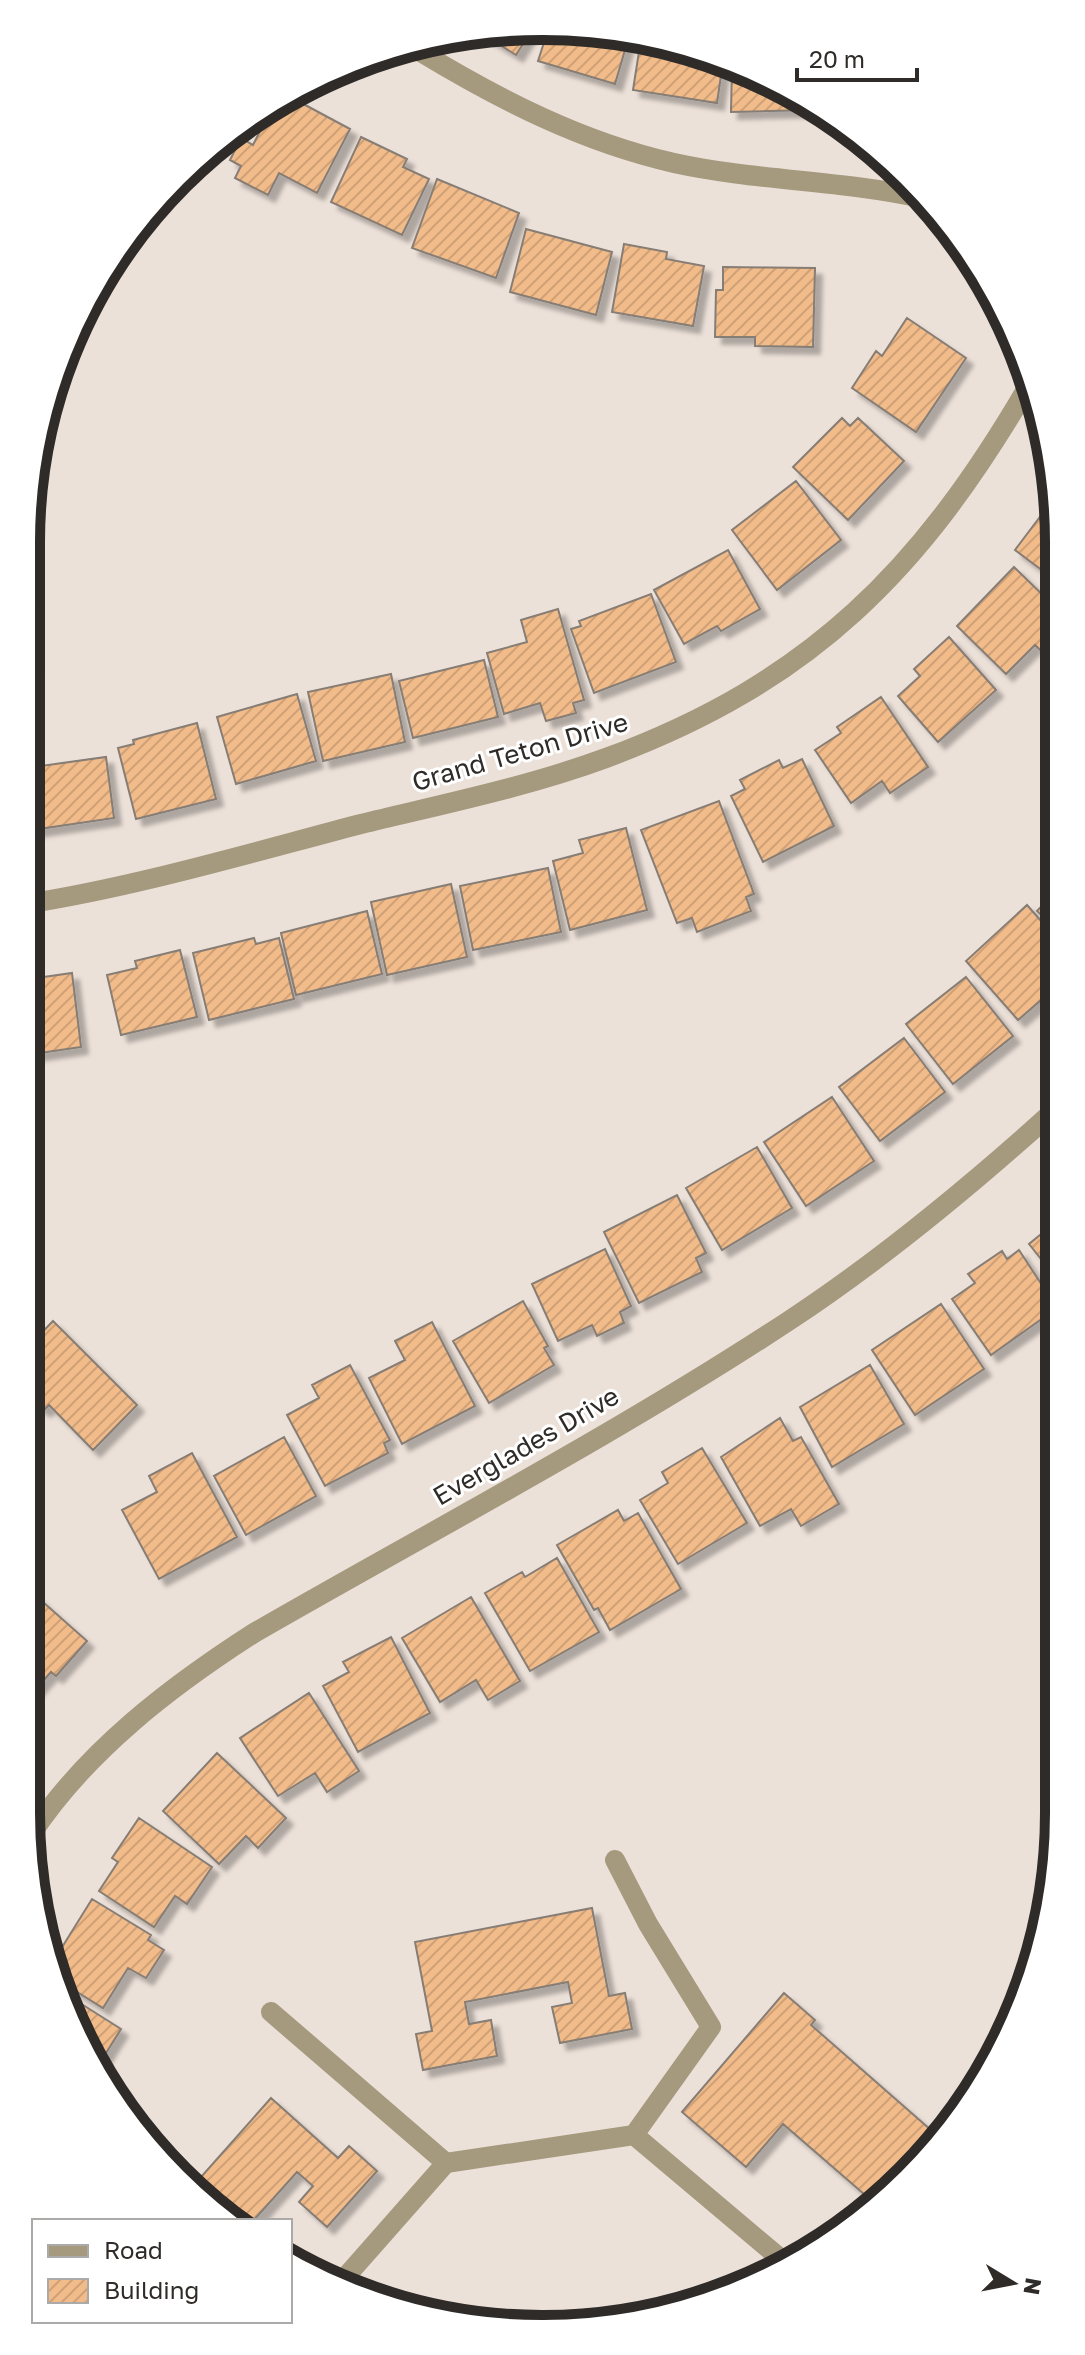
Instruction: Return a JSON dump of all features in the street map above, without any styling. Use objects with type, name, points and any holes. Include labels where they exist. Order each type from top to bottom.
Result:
[{"type":"street","points":[[425,54],[536,116],[607,144],[675,163],[741,175],[906,196]]},
{"type":"street","name":"Grand Teton Drive","points":[[40,901],[131,883],[537,780],[605,759],[673,731],[741,697],[804,654],[864,606],[918,551],[963,491],[1023,395]]},
{"type":"street","name":"Everglades Drive","points":[[40,1823],[82,1771],[193,1672],[254,1633],[708,1372],[788,1321],[938,1211],[1045,1118]]},
{"type":"street","points":[[347,2276],[446,2163],[634,2135],[711,2027],[648,1924],[615,1860]]},
{"type":"street","points":[[271,2012],[446,2163]]},
{"type":"street","points":[[634,2135],[778,2256]]},
{"type":"building","points":[[545,40],[626,47],[615,84],[538,61]]},
{"type":"building","points":[[525,41],[516,55],[496,42]]},
{"type":"building","points":[[639,50],[721,73],[717,103],[633,90]]},
{"type":"building","points":[[732,77],[799,110],[731,112]]},
{"type":"building","points":[[300,102],[350,129],[317,193],[279,173],[268,195],[235,178],[241,166],[230,160],[239,143],[243,139],[253,145],[263,125]]},
{"type":"building","points":[[361,137],[407,159],[403,167],[429,179],[402,235],[331,202]]},
{"type":"building","points":[[437,179],[519,213],[496,278],[412,248]]},
{"type":"building","points":[[526,229],[612,252],[596,315],[510,292]]},
{"type":"building","points":[[624,244],[667,252],[666,259],[704,266],[693,326],[612,312]]},
{"type":"building","points":[[723,267],[815,268],[813,347],[755,346],[755,337],[715,337],[716,290],[723,290]]},
{"type":"building","points":[[907,318],[966,358],[916,432],[852,388],[876,351],[882,356]]},
{"type":"building","points":[[842,418],[850,426],[858,418],[904,461],[848,520],[793,467]]},
{"type":"building","points":[[796,481],[841,540],[777,590],[732,530]]},
{"type":"building","points":[[1039,518],[1044,522],[1045,572],[1015,550]]},
{"type":"building","points":[[728,550],[760,609],[721,631],[717,626],[684,644],[654,590]]},
{"type":"building","points":[[1014,567],[1045,597],[1045,654],[1035,645],[1006,674],[957,626]]},
{"type":"building","points":[[651,594],[676,662],[594,693],[571,629],[581,626],[579,621]]},
{"type":"building","points":[[558,609],[584,700],[573,703],[576,713],[546,721],[540,703],[504,714],[487,653],[527,642],[521,620]]},
{"type":"building","points":[[949,637],[996,690],[938,742],[898,696],[920,676],[914,669]]},
{"type":"building","points":[[484,660],[498,717],[413,738],[399,681]]},
{"type":"building","points":[[391,674],[405,742],[323,761],[308,692]]},
{"type":"building","points":[[297,694],[316,761],[236,784],[217,717]]},
{"type":"building","points":[[881,697],[928,767],[890,793],[882,781],[851,803],[815,750],[841,733],[837,727]]},
{"type":"building","points":[[197,723],[216,799],[136,819],[118,748],[134,744],[133,740]]},
{"type":"building","points":[[106,757],[114,818],[40,829],[40,766]]},
{"type":"building","points":[[802,759],[834,826],[763,862],[731,796],[745,789],[740,780],[779,760],[783,768]]},
{"type":"building","points":[[719,801],[754,894],[746,897],[751,911],[697,932],[692,918],[677,923],[641,830]]},
{"type":"building","points":[[626,828],[647,910],[570,930],[553,861],[583,853],[579,840]]},
{"type":"building","points":[[548,868],[561,932],[473,950],[460,886]]},
{"type":"building","points":[[451,884],[467,957],[387,975],[371,902]]},
{"type":"building","points":[[1045,903],[1045,919],[1037,911]]},
{"type":"building","points":[[1027,905],[1045,925],[1045,997],[1018,1020],[966,961]]},
{"type":"building","points":[[367,911],[382,974],[296,995],[281,933]]},
{"type":"building","points":[[254,938],[256,944],[279,938],[294,999],[209,1020],[193,953]]},
{"type":"building","points":[[180,950],[197,1017],[121,1035],[107,975],[137,968],[135,961]]},
{"type":"building","points":[[72,973],[81,1047],[40,1053],[40,977]]},
{"type":"building","points":[[966,977],[1013,1036],[953,1084],[906,1024]]},
{"type":"building","points":[[904,1038],[945,1092],[880,1141],[839,1087]]},
{"type":"building","points":[[832,1097],[874,1161],[806,1206],[764,1142]]},
{"type":"building","points":[[757,1147],[792,1208],[722,1250],[686,1188]]},
{"type":"building","points":[[677,1195],[706,1253],[696,1258],[702,1272],[639,1303],[604,1232]]},
{"type":"building","points":[[1045,1231],[1045,1264],[1029,1244]]},
{"type":"building","points":[[605,1249],[631,1306],[620,1312],[624,1323],[597,1336],[592,1325],[558,1341],[532,1284]]},
{"type":"building","points":[[1019,1250],[1045,1290],[1045,1317],[991,1355],[952,1299],[975,1283],[968,1274],[1002,1251],[1007,1259]]},
{"type":"building","points":[[523,1301],[548,1346],[544,1348],[554,1365],[489,1403],[453,1341]]},
{"type":"building","points":[[941,1304],[984,1369],[915,1415],[872,1350]]},
{"type":"building","points":[[53,1321],[137,1405],[93,1450],[49,1405],[44,1410],[40,1407],[40,1334]]},
{"type":"building","points":[[432,1322],[475,1406],[402,1444],[369,1378],[405,1360],[395,1341]]},
{"type":"building","points":[[350,1365],[390,1440],[384,1443],[388,1453],[325,1486],[287,1415],[319,1398],[312,1385]]},
{"type":"building","points":[[870,1365],[904,1424],[832,1467],[800,1407]]},
{"type":"building","points":[[780,1418],[793,1441],[801,1437],[839,1504],[801,1526],[791,1509],[760,1526],[721,1457]]},
{"type":"building","points":[[284,1437],[316,1496],[246,1535],[214,1476]]},
{"type":"building","points":[[702,1448],[747,1523],[678,1564],[640,1500],[668,1483],[662,1472]]},
{"type":"building","points":[[192,1453],[237,1537],[159,1579],[122,1510],[157,1492],[149,1476]]},
{"type":"building","points":[[618,1510],[624,1521],[638,1513],[681,1589],[610,1630],[598,1608],[594,1610],[557,1545]]},
{"type":"building","points":[[557,1558],[599,1632],[530,1671],[485,1593],[522,1572],[525,1577]]},
{"type":"building","points":[[471,1597],[520,1681],[488,1700],[476,1680],[440,1702],[402,1638]]},
{"type":"building","points":[[40,1599],[87,1641],[56,1676],[51,1672],[40,1684]]},
{"type":"building","points":[[391,1637],[430,1713],[358,1752],[323,1686],[349,1672],[343,1662]]},
{"type":"building","points":[[309,1693],[359,1771],[327,1792],[315,1773],[278,1796],[240,1738]]},
{"type":"building","points":[[217,1753],[286,1818],[258,1848],[246,1836],[219,1864],[163,1811]]},
{"type":"building","points":[[139,1818],[212,1867],[187,1904],[175,1896],[154,1927],[99,1891],[118,1862],[112,1858]]},
{"type":"building","points":[[92,1899],[151,1935],[148,1940],[164,1950],[146,1978],[128,1968],[103,2008],[72,1989],[60,1951]]},
{"type":"building","points":[[592,1908],[609,1996],[625,1993],[632,2029],[560,2043],[552,2007],[572,2003],[568,1982],[465,2002],[469,2024],[491,2020],[497,2056],[423,2070],[416,2034],[432,2031],[415,1942]]},
{"type":"building","points":[[784,1993],[815,2020],[811,2025],[931,2130],[898,2168],[866,2196],[783,2124],[746,2167],[682,2112]]},
{"type":"building","points":[[77,2001],[121,2029],[103,2057]]},
{"type":"building","points":[[271,2098],[338,2158],[349,2146],[377,2171],[327,2227],[299,2202],[313,2186],[297,2172],[255,2219],[248,2219],[199,2179]]}]
